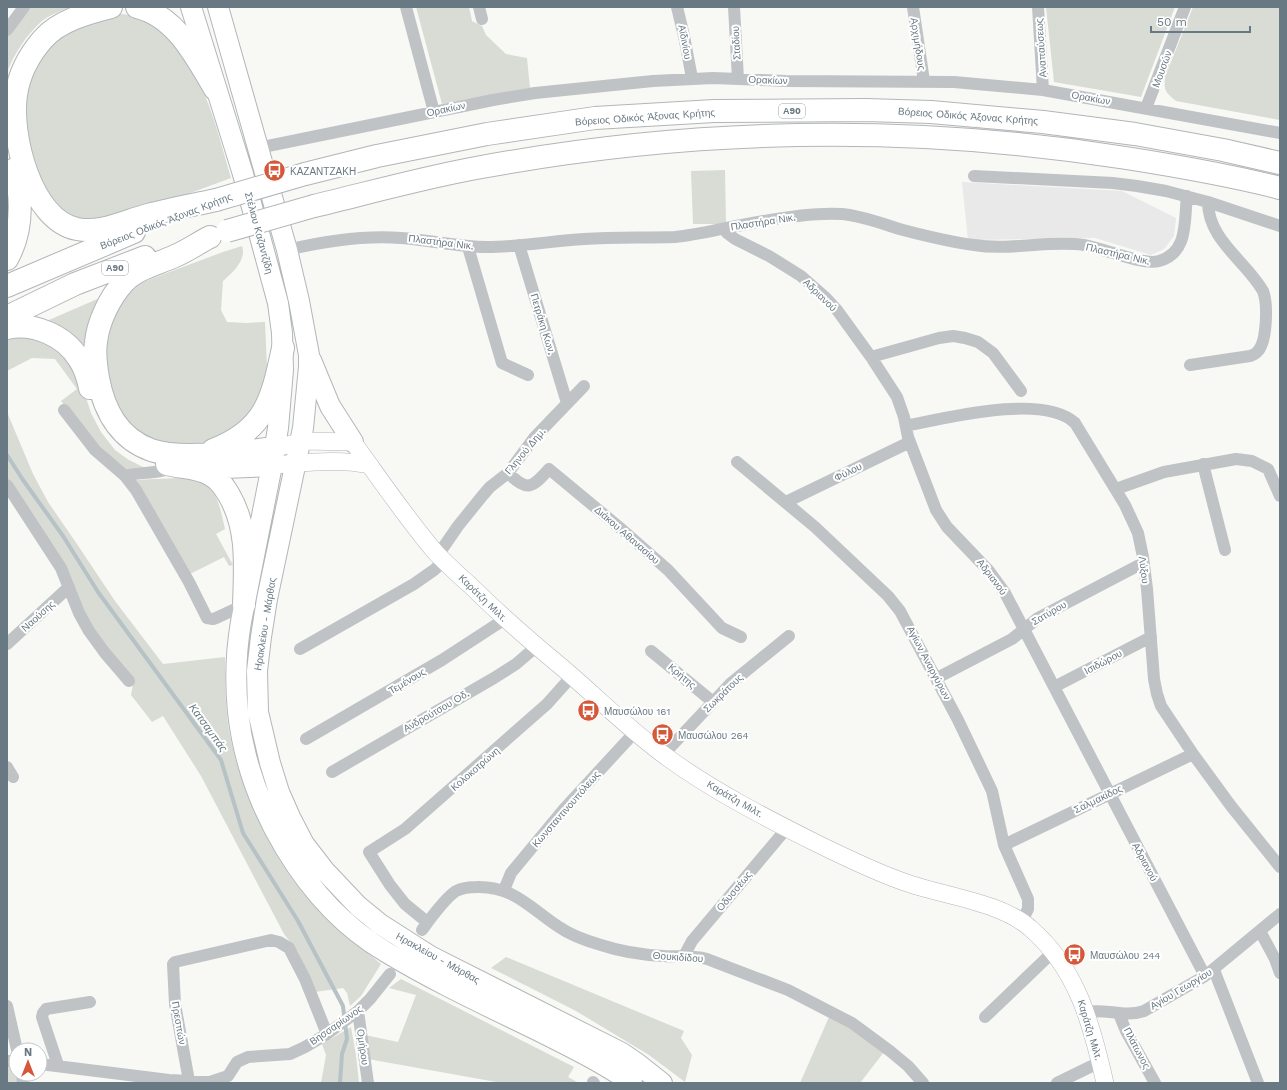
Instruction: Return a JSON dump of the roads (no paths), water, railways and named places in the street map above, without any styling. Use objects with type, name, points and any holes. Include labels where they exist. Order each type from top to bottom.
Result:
[{"type":"highway","points":[[7,98],[20,55],[28,44],[49,23],[78,7]]},
{"type":"highway","points":[[111,7],[82,15],[61,25],[44,37],[32,52],[21,72],[16,96],[16,126],[23,162],[34,191],[48,211],[62,223],[69,227],[85,230],[106,228],[149,215],[216,200]]},
{"type":"highway","points":[[137,7],[164,20],[174,29],[189,48],[215,89]]},
{"type":"highway","name":"Βόρειος Οδικός Άξονας Κρήτης","points":[[7,286],[136,231],[216,200],[305,174],[377,156],[487,134],[595,118],[714,111],[866,110],[931,112],[1036,121],[1135,134],[1223,150],[1280,163]]},
{"type":"highway","points":[[7,135],[19,188],[20,206],[20,220],[16,240],[7,259]]},
{"type":"highway","name":"Α90","points":[[7,317],[104,272],[167,249],[314,206],[406,183],[476,168],[624,146],[683,140],[793,135],[921,136],[983,140],[1059,148],[1172,165],[1280,188]]},
{"type":"highway","points":[[218,234],[176,256],[135,273],[125,281],[116,292],[106,312],[98,332],[95,348],[101,392],[108,411],[118,428],[135,442],[156,452],[171,454],[219,480],[231,498],[239,515],[242,527],[244,544],[244,605]]},
{"type":"highway","points":[[7,328],[19,326],[41,330],[68,346],[83,365],[96,405],[106,426],[122,443],[137,453],[153,460],[189,463],[246,451],[274,457]]},
{"type":"highway","points":[[189,463],[231,442],[258,420],[271,398],[283,348]]},
{"type":"main road","name":"Στέλιου Καζαντζίδη","points":[[190,7],[243,174],[278,303],[283,348],[282,388],[274,457]]},
{"type":"main road","points":[[218,7],[229,52],[287,250],[299,301],[309,355],[309,367],[300,442]]},
{"type":"main road","points":[[309,355],[330,406],[352,442]]},
{"type":"main road","name":"Ηρακλείου - Μάρθας","points":[[300,442],[267,599],[261,637],[257,684],[258,712],[274,779],[284,805],[304,844],[324,870],[348,896],[370,916],[394,934],[430,956],[605,1044],[638,1064],[662,1083]]},
{"type":"main road","name":"Ηρακλείου - Μάρθας","points":[[274,457],[239,635],[237,681],[238,711],[244,746],[258,794],[266,812],[292,859],[329,905],[353,928],[386,952],[440,982],[593,1058],[632,1083]]},
{"type":"street","points":[[9,23],[24,7]]},
{"type":"street","points":[[406,7],[434,112]]},
{"type":"street","name":"Αϊδινίου","points":[[677,7],[692,78]]},
{"type":"street","name":"Σταδίου","points":[[734,7],[738,79]]},
{"type":"street","name":"Αρχιμήδους","points":[[913,7],[924,81]]},
{"type":"street","name":"Αναπαύσεως","points":[[1038,7],[1043,90]]},
{"type":"street","name":"Μουσών","points":[[1146,108],[1185,7]]},
{"type":"street","name":"Ορακίων","points":[[258,148],[534,93],[692,78],[798,81],[954,82],[1043,90],[1280,133]]},
{"type":"street","points":[[974,176],[1126,184],[1151,188],[1208,202],[1280,226]]},
{"type":"street","name":"Πλαστήρα Νικ.","points":[[287,250],[319,242],[368,237],[403,238],[468,247],[490,247],[519,246],[586,239],[681,236],[758,222],[804,216],[842,214],[860,217],[938,239],[975,246],[996,247],[1076,245],[1110,251],[1145,261],[1155,262],[1162,261],[1172,255],[1181,245],[1184,234],[1187,196]]},
{"type":"street","points":[[1190,364],[1256,354],[1262,344],[1266,318],[1266,302],[1263,291],[1217,232],[1211,219],[1208,202]]},
{"type":"street","name":"Αδριανού","points":[[725,228],[731,237],[790,268],[818,290],[832,304],[871,357],[895,393],[902,408],[910,442],[936,510],[947,527],[974,554],[1005,593],[1110,794],[1210,973],[1258,1083]]},
{"type":"street","name":"Πετράκη Κων.","points":[[519,246],[566,403]]},
{"type":"street","points":[[468,247],[502,363],[528,375]]},
{"type":"street","points":[[871,357],[939,338],[952,336],[965,338],[978,342],[990,350],[1007,370],[1021,391]]},
{"type":"street","name":"Γληνού Δημ.","points":[[300,649],[414,584],[434,570],[458,526],[483,495],[490,487],[508,473],[534,438],[584,386]]},
{"type":"street","name":"Λύξου","points":[[906,426],[967,414],[1003,409],[1026,408],[1064,415],[1075,423],[1126,505],[1135,524],[1143,563],[1154,679],[1159,700],[1193,754],[1242,822],[1280,867]]},
{"type":"street","points":[[64,410],[95,450],[125,476],[136,490],[189,582],[207,618],[216,618],[244,605]]},
{"type":"street","points":[[274,457],[300,442],[352,442]]},
{"type":"street","name":"Καράτζη Μιλτ.","points":[[352,442],[441,558],[505,619],[663,755],[729,796],[787,828],[852,860],[891,878],[1000,910],[1022,921],[1038,935],[1053,952],[1070,978],[1086,1012],[1105,1083]]},
{"type":"street","name":"Φύλου","points":[[786,502],[910,442]]},
{"type":"street","points":[[274,457],[296,464],[325,461],[352,462],[370,465]]},
{"type":"street","points":[[1116,489],[1164,472],[1236,459],[1252,461],[1268,469],[1280,496]]},
{"type":"street","name":"Αγίων Αναργύρων","points":[[737,462],[786,502],[826,538],[898,607],[910,626],[968,740],[992,791],[1004,845],[1028,899],[1028,909],[1022,921]]},
{"type":"street","points":[[125,476],[163,471],[189,463]]},
{"type":"street","points":[[1202,464],[1225,550]]},
{"type":"street","name":"Διάκου Αθανασίου","points":[[508,473],[520,483],[528,486],[538,482],[549,469],[668,570],[722,628],[741,637]]},
{"type":"street","points":[[7,484],[61,568],[79,613],[89,631],[105,653],[129,681]]},
{"type":"street","name":"Σατύρου","points":[[937,678],[1012,639],[1038,618],[1143,563]]},
{"type":"street","name":"Ναούσης","points":[[7,644],[69,588]]},
{"type":"street","name":"Τεμένους","points":[[306,739],[442,660],[505,619]]},
{"type":"street","name":"Σωκράτους","points":[[663,755],[712,702],[734,681],[789,636]]},
{"type":"street","name":"Ισιδώρου","points":[[1054,687],[1151,637]]},
{"type":"street","name":"Ανδρούτσου Οδ.","points":[[332,772],[494,678],[516,664],[537,646]]},
{"type":"street","name":"Κρήτης","points":[[651,651],[712,702]]},
{"type":"street","name":"Κολοκοτρώνη","points":[[369,852],[405,829],[547,704],[572,676]]},
{"type":"street","name":"Κωνσταντινουπόλεως","points":[[504,890],[511,874],[564,809],[635,732]]},
{"type":"street","name":"Σαλμακίδος","points":[[1004,845],[1193,754]]},
{"type":"street","name":"Οδυσσέως","points":[[684,956],[697,935],[787,828]]},
{"type":"street","name":"Θουκιδίδου","points":[[369,852],[404,904],[424,926],[448,898],[461,889],[480,887],[504,890],[522,900],[559,927],[583,939],[604,946],[640,954],[707,958],[788,990],[852,1023],[908,1066],[923,1083]]},
{"type":"street","name":"Αγίου Γεωργίου","points":[[1086,1012],[1097,1010],[1119,1014],[1144,1011],[1210,973],[1280,914]]},
{"type":"street","points":[[1260,931],[1275,959],[1280,973]]},
{"type":"street","name":"Πρεσπών","points":[[189,1081],[175,1004],[173,964],[175,962],[271,940],[278,942],[289,948],[330,1032]]},
{"type":"street","points":[[985,1016],[1053,952]]},
{"type":"street","name":"Βησσαρίωνος","points":[[48,1064],[169,1080],[210,1082],[228,1076],[237,1062],[244,1058],[290,1054],[330,1032],[354,1014],[373,995],[390,974]]},
{"type":"street","points":[[58,1065],[42,1013],[46,1009],[90,1002]]},
{"type":"street","points":[[7,1006],[15,1042]]},
{"type":"street","name":"Ομήρου","points":[[354,1014],[368,1083]]},
{"type":"street","name":"Πλάτωνος","points":[[1119,1014],[1126,1031],[1155,1083]]},
{"type":"street","points":[[1057,1083],[1100,1062]]},
{"type":"waterway","name":"Κατσαμπάς","points":[[7,455],[63,536],[98,592],[221,760],[243,833],[298,921],[343,1006],[347,1039],[342,1054],[340,1083]]},
{"type":"place","name":"ΚΑΖΑΝΤΖΑΚΗ","points":[[274,171]]},
{"type":"place","name":"Μαυσώλου 161","points":[[588,711]]},
{"type":"place","name":"Μαυσώλου 264","points":[[662,735]]},
{"type":"place","name":"Μαυσώλου 244","points":[[1075,955]]}]
